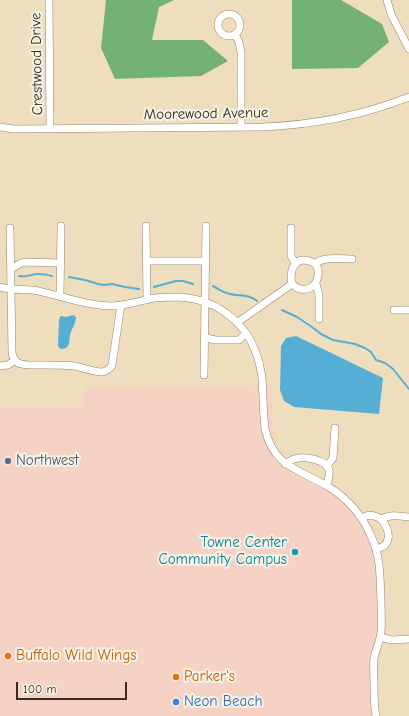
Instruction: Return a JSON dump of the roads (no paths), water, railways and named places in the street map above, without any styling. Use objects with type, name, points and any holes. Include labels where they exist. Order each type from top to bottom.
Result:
[{"type":"street","name":"Crestwood Drive","points":[[49,0],[50,129]]},
{"type":"street","points":[[387,0],[409,49]]},
{"type":"street","points":[[235,34],[239,42],[241,52],[241,127]]},
{"type":"street","name":"Moorewood Avenue","points":[[0,127],[14,129],[50,129],[288,126],[331,120],[372,110],[409,97]]},
{"type":"street","points":[[60,296],[61,226]]},
{"type":"street","points":[[146,226],[147,300]]},
{"type":"street","points":[[204,375],[206,226]]},
{"type":"street","points":[[10,228],[11,269],[4,288],[12,356],[15,360],[23,364],[74,366],[101,372],[106,371],[112,365],[121,305]]},
{"type":"street","points":[[291,228],[291,256],[295,263]]},
{"type":"street","points":[[316,264],[318,261],[325,259],[352,258]]},
{"type":"street","points":[[292,284],[292,268],[295,263],[301,260],[306,260],[316,264],[319,273],[316,284],[319,295],[319,319]]},
{"type":"street","points":[[146,261],[206,261]]},
{"type":"street","points":[[11,269],[21,263],[26,262],[60,263]]},
{"type":"street","points":[[292,284],[295,287],[303,289],[312,288],[316,284]]},
{"type":"street","points":[[238,322],[292,284]]},
{"type":"street","points":[[4,288],[34,291],[96,305],[121,305],[157,298],[191,298],[218,307],[238,322],[246,333],[257,354],[262,372],[265,429],[267,437],[276,454],[285,464],[328,486],[342,496],[362,518],[373,539],[378,556],[380,574],[381,625],[380,637],[373,665],[374,705],[376,716]]},
{"type":"street","points":[[394,310],[409,310]]},
{"type":"street","points":[[205,338],[216,340],[239,340],[246,333]]},
{"type":"street","points":[[0,366],[8,365],[15,360]]},
{"type":"street","points":[[327,465],[333,458],[335,428]]},
{"type":"street","points":[[285,464],[299,458],[317,460],[327,465]]},
{"type":"street","points":[[327,465],[329,474],[328,486]]},
{"type":"street","points":[[362,518],[367,515],[376,516],[381,519],[386,527],[388,536],[387,541],[384,546],[376,549]]},
{"type":"street","points":[[381,519],[394,515],[409,517]]},
{"type":"street","points":[[380,637],[392,640],[409,639]]},
{"type":"water","points":[[73,315],[76,317],[76,320],[71,333],[69,345],[62,349],[59,348],[60,317]]},
{"type":"water","points":[[296,336],[383,378],[379,414],[294,407],[284,401],[280,390],[281,346],[286,338]]},
{"type":"waterway","points":[[19,276],[24,277],[39,274],[52,276]]},
{"type":"waterway","points":[[69,277],[98,284],[112,284],[139,289]]},
{"type":"waterway","points":[[154,287],[176,281],[183,281],[193,284]]},
{"type":"waterway","points":[[213,286],[221,291],[250,297],[257,301]]},
{"type":"waterway","points":[[282,310],[297,317],[321,334],[333,340],[355,344],[365,348],[371,352],[376,360],[385,363],[393,369],[409,389]]},
{"type":"place","name":"Northwest","points":[[8,461]]},
{"type":"place","name":"Towne Center Community Campus","points":[[295,552]]},
{"type":"place","name":"Buffalo Wild Wings","points":[[8,656]]},
{"type":"place","name":"Parker's","points":[[176,677]]},
{"type":"place","name":"Neon Beach","points":[[176,702]]}]
